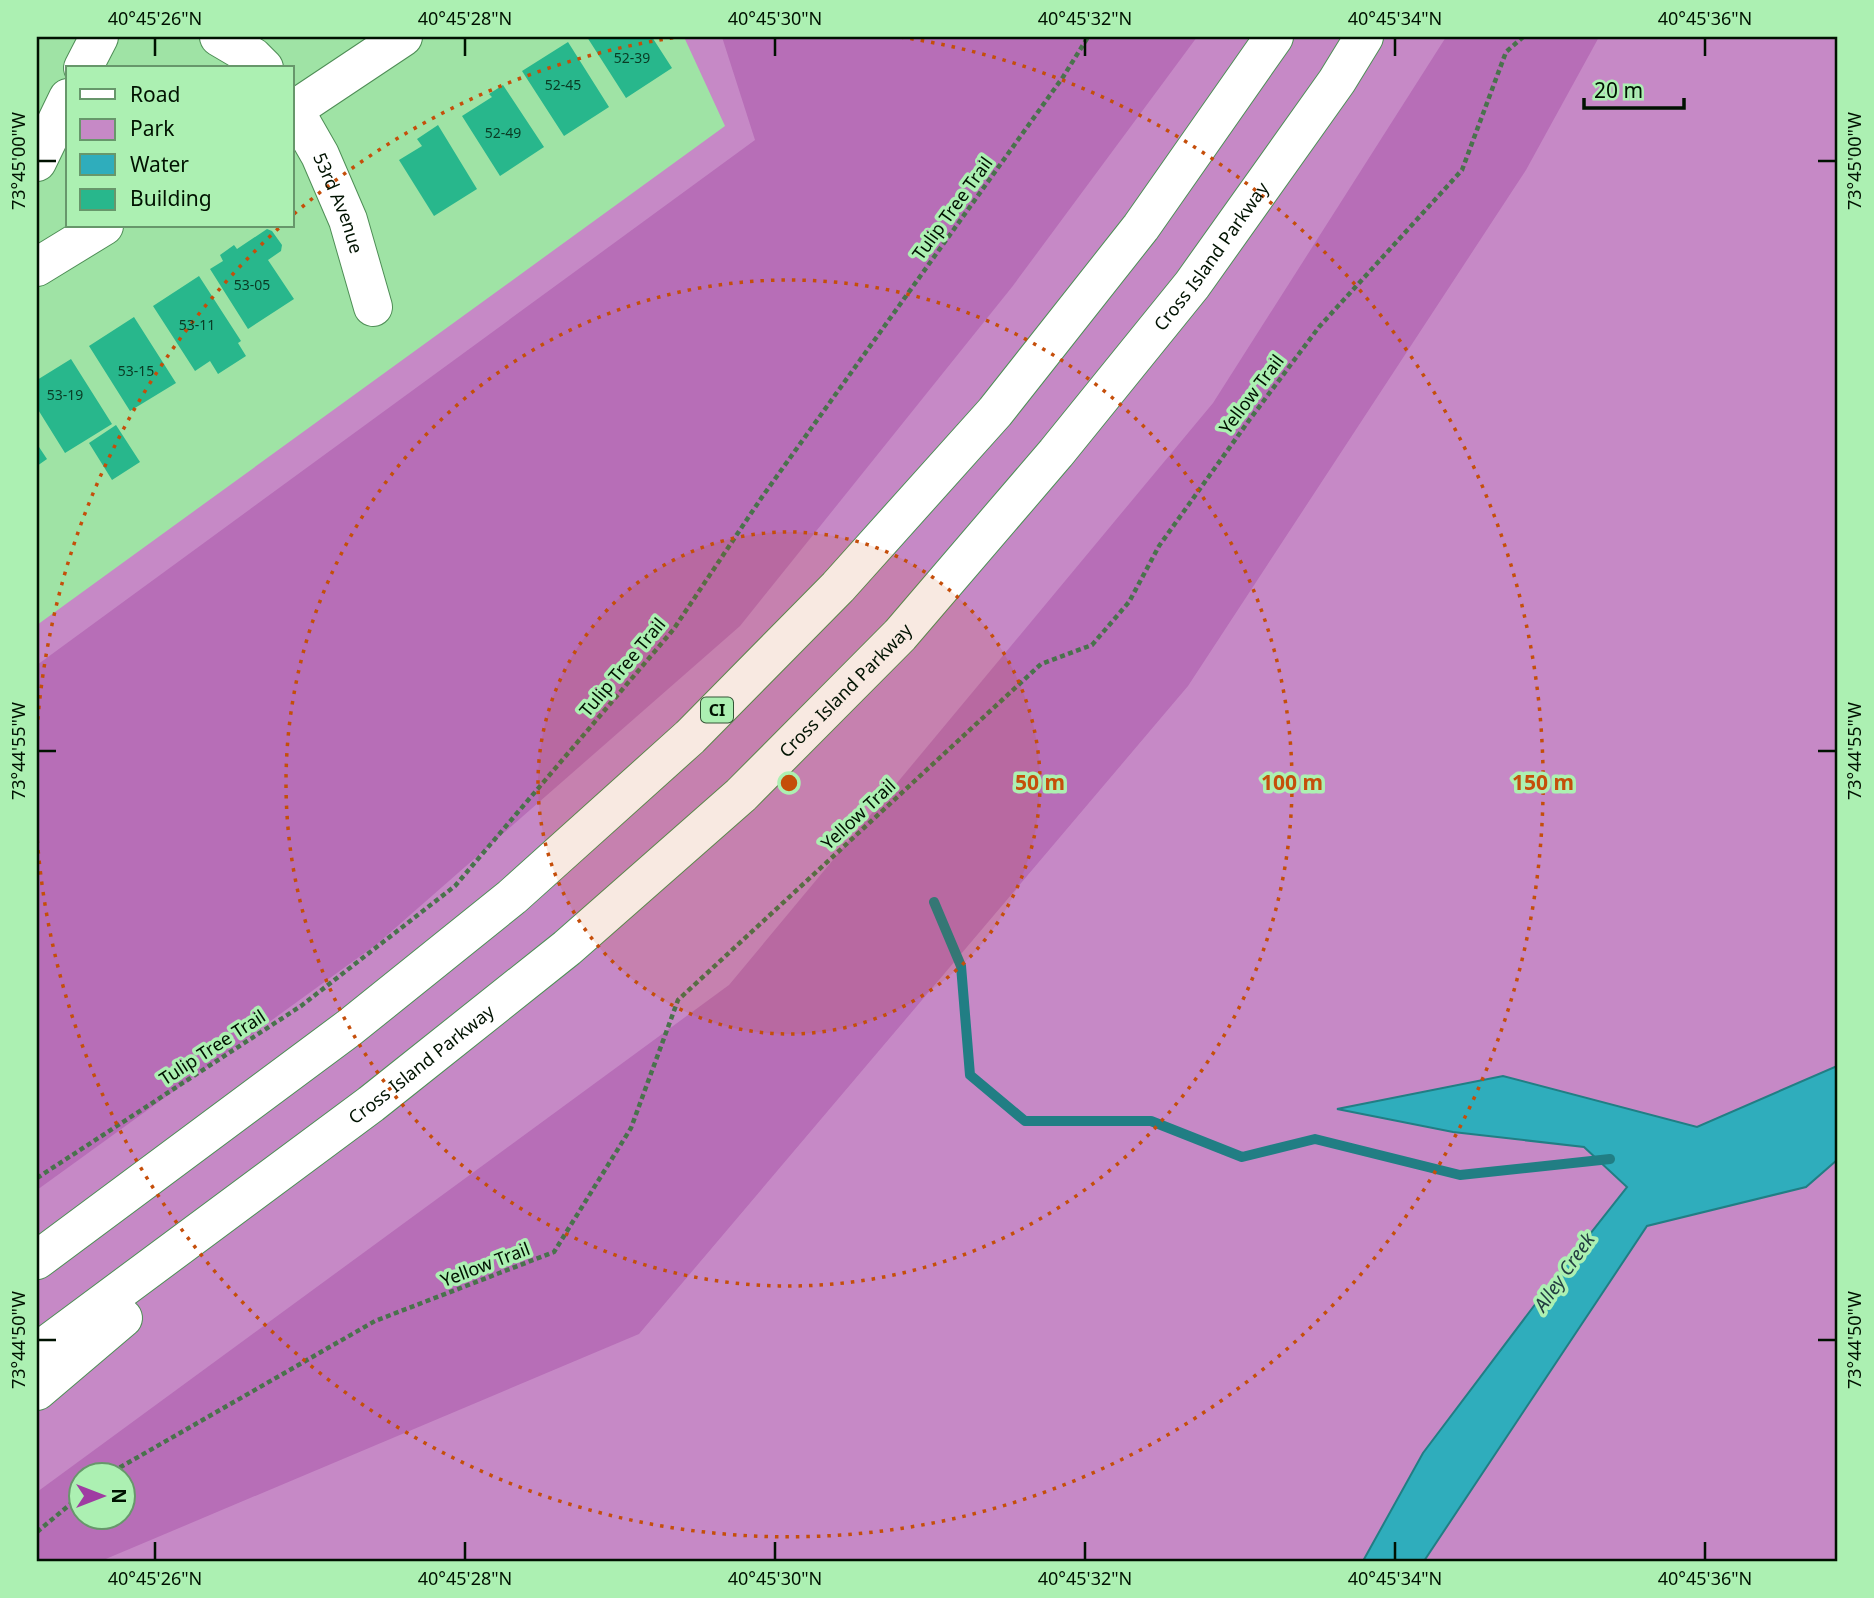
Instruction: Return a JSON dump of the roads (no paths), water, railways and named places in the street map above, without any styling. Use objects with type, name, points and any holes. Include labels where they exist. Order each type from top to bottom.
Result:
[{"type":"main road","points":[[84,66],[99,37]]},
{"type":"main road","points":[[219,37],[253,57],[262,66]]},
{"type":"main road","points":[[294,108],[404,37]]},
{"type":"main road","name":"CI","points":[[37,1260],[349,1028],[512,897],[690,737],[838,587],[995,412],[1141,227],[1274,37]]},
{"type":"main road","name":"Cross Island Parkway","points":[[37,1352],[371,1104],[566,948],[730,804],[900,635],[1056,453],[1192,285],[1337,81],[1364,37]]},
{"type":"main road","points":[[37,162],[66,102]]},
{"type":"main road","name":"53rd Avenue","points":[[294,111],[320,155],[348,220],[373,307]]},
{"type":"main road","points":[[37,267],[101,228]]},
{"type":"main road","points":[[37,1391],[371,1104]]},
{"type":"water","name":"Alley Creek","points":[[1837,1066],[1837,1160],[1806,1187],[1647,1226],[1424,1561],[1363,1561],[1423,1453],[1627,1187],[1584,1147],[1453,1132],[1337,1109],[1503,1076],[1697,1127]]},
{"type":"waterway","points":[[934,902],[961,966],[970,1075],[1025,1121],[1151,1121],[1242,1157],[1315,1139],[1460,1175],[1610,1159]]}]
